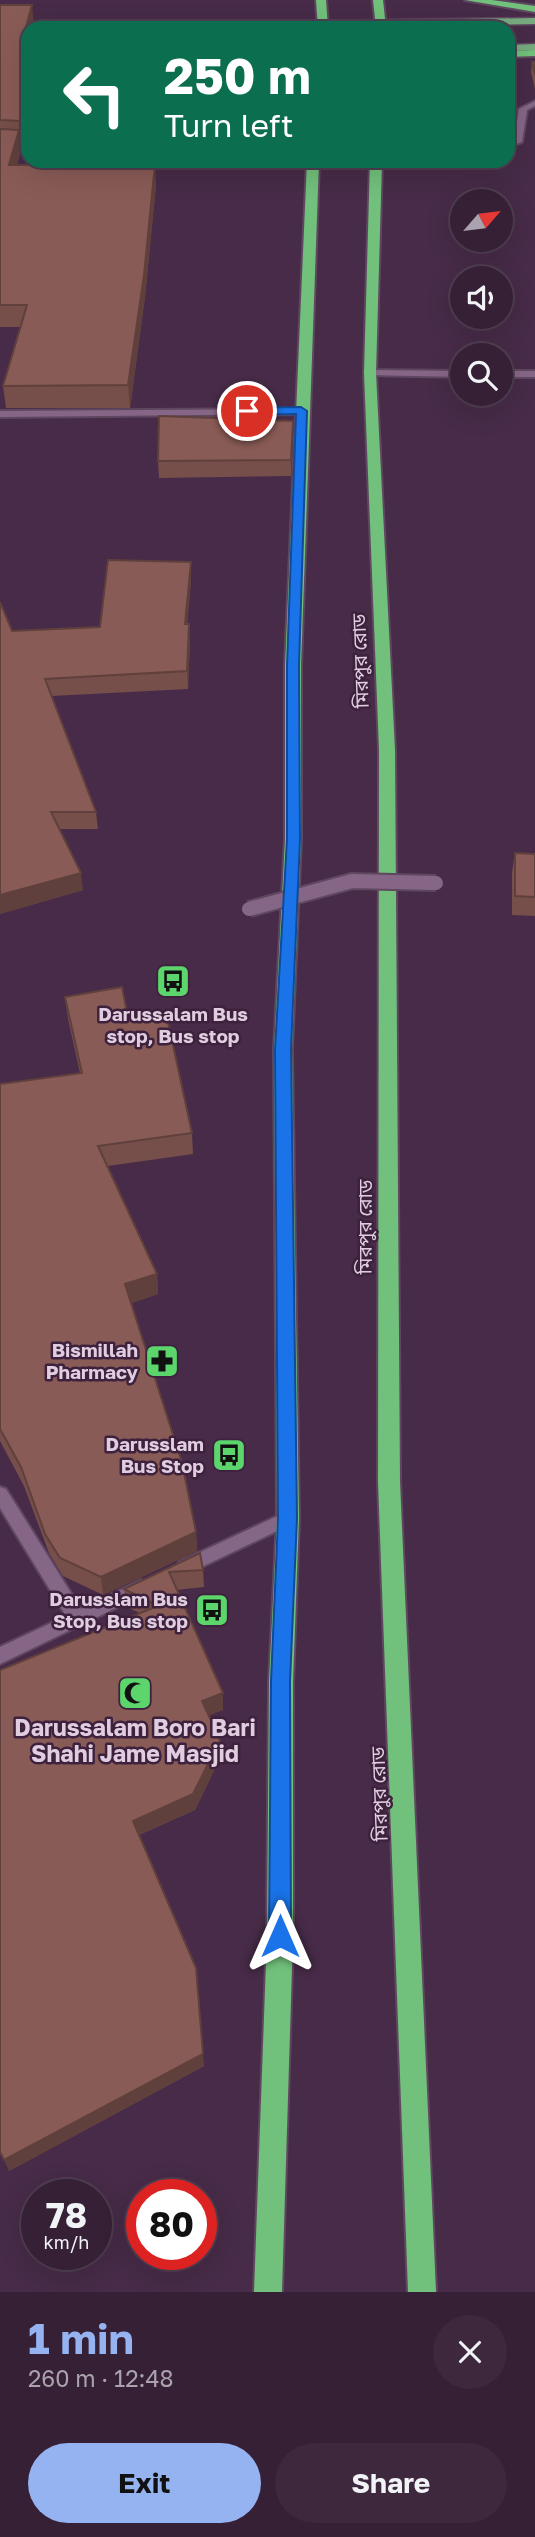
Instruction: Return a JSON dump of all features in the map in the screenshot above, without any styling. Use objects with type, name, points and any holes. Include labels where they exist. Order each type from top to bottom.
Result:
[{"type":"highway","points":[[321,0],[323,21]]},
{"type":"highway","points":[[378,0],[380,21]]},
{"type":"highway","points":[[470,0],[535,9]]},
{"type":"highway","points":[[515,54],[535,53]]},
{"type":"highway","points":[[268,2292],[280,1936],[281,1682],[288,1518],[283,1049],[293,839],[293,666],[301,411],[313,168]]},
{"type":"highway","name":"মিরপুর রোড","points":[[376,168],[370,373],[387,750],[389,1482],[422,2292]]},
{"type":"main road","points":[[515,22],[535,21]]},
{"type":"main road","points":[[515,48],[535,47]]},
{"type":"street","points":[[515,143],[518,142],[523,109],[535,103]]},
{"type":"street","points":[[0,145],[21,146]]},
{"type":"street","points":[[370,373],[450,374]]},
{"type":"street","points":[[513,374],[535,374]]},
{"type":"street","points":[[0,414],[301,411]]},
{"type":"street","points":[[249,909],[352,881],[436,884]]},
{"type":"street","points":[[0,1494],[77,1618]]},
{"type":"street","points":[[0,1656],[288,1518]]},
{"type":"building","points":[[0,5],[32,5],[28,21],[21,21],[21,121],[0,120]]},
{"type":"building","points":[[0,129],[19,130],[9,165],[21,165],[21,168],[155,168],[144,275],[128,385],[3,386],[27,305],[0,305]]},
{"type":"building","points":[[159,416],[293,421],[291,460],[158,461]]},
{"type":"building","points":[[108,560],[191,562],[185,624],[189,624],[187,671],[45,679],[96,812],[51,812],[81,873],[0,895],[0,602],[12,631],[100,627]]},
{"type":"building","points":[[515,853],[535,854],[535,897],[515,896]]},
{"type":"building","points":[[122,987],[128,1018],[166,1013],[192,1133],[98,1146],[157,1274],[125,1284],[182,1463],[196,1532],[101,1577],[60,1558],[45,1534],[21,1467],[0,1429],[0,1084],[82,1073],[65,997]]},
{"type":"building","points":[[200,1553],[203,1570],[169,1572],[223,1693],[202,1701],[220,1740],[193,1794],[133,1821],[196,1968],[203,2054],[4,2160],[0,2152],[0,1670],[158,1606],[124,1589]]},
{"type":"place","name":"Darussalam Bus stop, Bus stop","points":[[173,981]]},
{"type":"place","name":"Bismillah Pharmacy","points":[[162,1361]]},
{"type":"place","name":"Darusslam Bus Stop","points":[[229,1455]]},
{"type":"place","name":"Darusslam Bus Stop, Bus stop","points":[[212,1610]]},
{"type":"place","name":"Darussalam Boro Bari Shahi Jame Masjid","points":[[135,1693]]},
{"type":"route","points":[[247,411],[301,411],[293,666],[293,839],[283,1049],[288,1518],[281,1682],[280,1936]]}]
